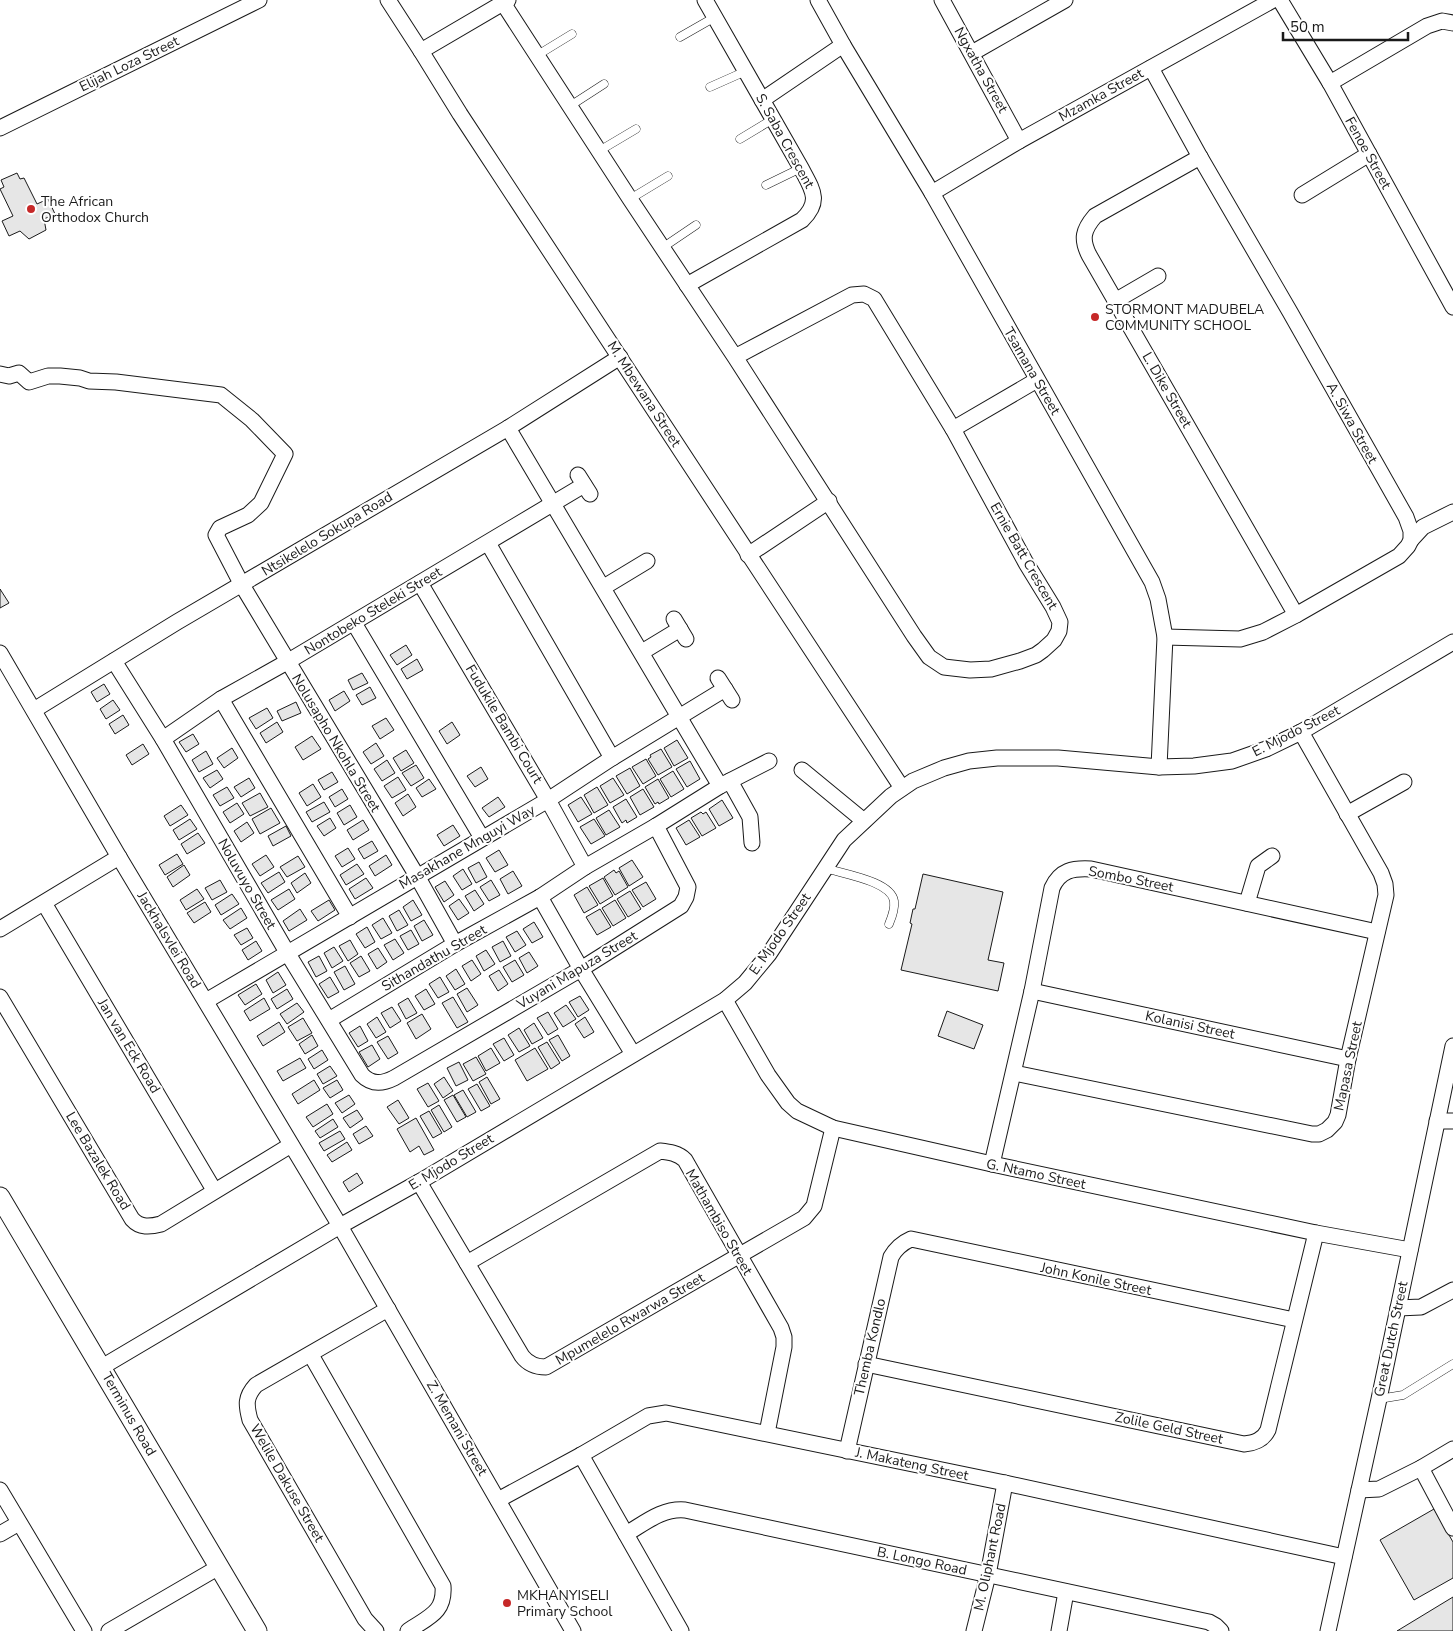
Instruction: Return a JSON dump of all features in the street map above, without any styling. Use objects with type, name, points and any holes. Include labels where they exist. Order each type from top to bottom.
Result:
[{"type":"street","name":"Elijah Loza Street","points":[[0,128],[259,0]]},
{"type":"street","name":"M. Mbewana Street","points":[[388,0],[460,114],[902,788]]},
{"type":"street","name":"S. Saba Crescent","points":[[687,285],[802,220],[810,212],[814,198],[801,168],[705,0]]},
{"type":"street","name":"Tsamana Street","points":[[818,0],[932,193],[1144,567],[1158,599],[1164,637],[1159,767]]},
{"type":"street","name":"Ngxatha Street","points":[[942,0],[1019,141]]},
{"type":"street","points":[[972,53],[1066,0]]},
{"type":"street","name":"Mzamka Street","points":[[932,193],[1019,141],[1273,0]]},
{"type":"street","name":"Fenoe Street","points":[[1280,0],[1330,83],[1453,307]]},
{"type":"street","points":[[421,51],[506,1],[536,56],[735,357]]},
{"type":"street","points":[[1330,83],[1426,26],[1442,21],[1453,23]]},
{"type":"street","points":[[762,100],[843,45]]},
{"type":"street","name":"A. Siwa Street","points":[[1151,68],[1406,517],[1410,525],[1411,540]]},
{"type":"street","points":[[1302,195],[1369,154]]},
{"type":"street","name":"L. Dike Street","points":[[1200,157],[1100,212],[1085,228],[1083,241],[1085,248],[1115,301],[1296,615]]},
{"type":"street","points":[[1115,301],[1158,276]]},
{"type":"street","name":"Ernie Batt Crescent","points":[[852,295],[867,295],[877,303],[953,429],[1026,563],[1059,617],[1060,627],[1054,640],[1036,655],[1013,664],[986,670],[950,668],[933,661],[924,652],[735,357],[852,295]]},
{"type":"street","name":"Ntsikelelo Sokupa Road","points":[[34,710],[177,622],[508,428],[620,357]]},
{"type":"street","name":"Nolusapho Nkohla Street","points":[[0,374],[9,376],[19,373],[29,382],[48,376],[60,376],[89,381],[133,384],[221,395],[252,420],[285,454],[261,503],[248,515],[220,528],[216,535],[218,541],[287,662],[417,876],[455,944]]},
{"type":"street","points":[[953,429],[1037,380]]},
{"type":"street","points":[[508,428],[604,587],[678,717],[750,817],[752,843]]},
{"type":"street","name":"Nontobeko Steleki Street","points":[[163,739],[222,699],[354,623],[584,484]]},
{"type":"street","points":[[748,554],[828,501]]},
{"type":"street","points":[[1164,637],[1240,638],[1263,632],[1394,559],[1404,551],[1423,527],[1453,512]]},
{"type":"street","points":[[488,543],[612,758]]},
{"type":"street","points":[[604,587],[646,561]]},
{"type":"street","name":"Fudukile Bambi Court","points":[[420,583],[548,800],[585,867]]},
{"type":"street","points":[[354,623],[482,838]]},
{"type":"street","points":[[642,652],[680,629]]},
{"type":"street","name":"E. Mjodo Street","points":[[102,1368],[725,1000],[745,983],[769,954],[844,840],[902,788],[944,768],[969,761],[997,758],[1058,758],[1159,767],[1194,766],[1232,761],[1266,749],[1301,732],[1453,642]]},
{"type":"street","name":"Jackhalsvlei Road","points":[[0,653],[119,857],[340,1226]]},
{"type":"street","name":"Noluvuyo Street","points":[[114,661],[163,739],[288,954],[362,1075],[367,1080],[378,1083],[394,1078]]},
{"type":"street","name":"Masakhane Mnguyi Way","points":[[206,1001],[548,800],[612,758],[725,689]]},
{"type":"street","points":[[222,699],[350,917]]},
{"type":"street","name":"Mapasa Street","points":[[1014,1073],[1312,1134],[1324,1132],[1335,1122],[1386,895],[1381,873],[1301,732]]},
{"type":"street","name":"Sithandathu Street","points":[[329,1020],[455,944],[540,897],[585,867],[725,783],[768,760]]},
{"type":"street","points":[[802,770],[864,821]]},
{"type":"street","points":[[1347,814],[1404,782]]},
{"type":"street","name":"Vuyani Mapuza Street","points":[[394,1078],[581,969],[681,906],[686,897],[688,887],[656,826]]},
{"type":"street","points":[[1247,903],[1258,866],[1272,856]]},
{"type":"street","points":[[0,929],[119,857]]},
{"type":"street","name":"Sombo Street","points":[[992,1164],[1032,991],[1052,888],[1059,876],[1065,872],[1072,869],[1091,869],[1377,932]]},
{"type":"street","points":[[540,897],[633,1054]]},
{"type":"street","name":"Jan van Eck Road","points":[[44,903],[214,1190]]},
{"type":"street","name":"Kolanisi Street","points":[[1032,991],[1348,1060]]},
{"type":"street","name":"Lee Bazalek Road","points":[[0,997],[138,1225],[160,1224],[291,1145]]},
{"type":"street","name":"G. Ntamo Street","points":[[725,1000],[768,1075],[788,1103],[797,1111],[833,1128],[1316,1233],[1410,1250]]},
{"type":"street","name":"Great Dutch Street","points":[[1328,1631],[1453,1046]]},
{"type":"street","points":[[1438,1121],[1453,1121]]},
{"type":"street","name":"Mpumelelo Rwarwa Street","points":[[419,1182],[522,1356],[526,1361],[539,1367],[546,1367],[804,1218],[814,1206],[833,1128]]},
{"type":"street","name":"Mathambiso Street","points":[[467,1263],[660,1152],[678,1155],[684,1160],[781,1328],[784,1337],[784,1347],[767,1433]]},
{"type":"street","name":"Terminus Road","points":[[0,1197],[257,1631]]},
{"type":"street","name":"Z. Memani Street","points":[[340,1226],[573,1631]]},
{"type":"street","name":"Zolile Geld Street","points":[[866,1364],[1244,1444],[1252,1443],[1261,1439],[1268,1430],[1316,1233]]},
{"type":"street","name":"John Konile Street","points":[[900,1246],[911,1240],[1294,1320]]},
{"type":"street","name":"Themba Kondlo","points":[[847,1451],[891,1257],[900,1246]]},
{"type":"street","points":[[1398,1308],[1410,1309],[1427,1306],[1453,1290]]},
{"type":"street","name":"Welile Dakuse Street","points":[[376,1631],[366,1619],[250,1420],[246,1405],[247,1397],[256,1385],[388,1309]]},
{"type":"street","points":[[310,1355],[444,1586],[442,1604],[435,1613],[408,1631]]},
{"type":"street","name":"J. Makateng Street","points":[[498,1500],[648,1416],[660,1413],[767,1433],[1005,1483],[1344,1557]]},
{"type":"street","points":[[1359,1490],[1379,1489],[1453,1450]]},
{"type":"street","points":[[581,1455],[681,1631]]},
{"type":"street","points":[[1421,1468],[1453,1528]]},
{"type":"street","name":"M. Oliphant Road","points":[[974,1631],[988,1575],[1005,1483]]},
{"type":"street","points":[[0,1490],[84,1631]]},
{"type":"street","name":"B. Longo Road","points":[[626,1534],[663,1512],[674,1509],[685,1510],[1209,1622],[1221,1631]]},
{"type":"street","points":[[0,1534],[19,1523]]},
{"type":"street","points":[[109,1631],[219,1567]]},
{"type":"street","points":[[1060,1631],[1066,1592]]},
{"type":"lane","points":[[680,37],[714,18]]},
{"type":"lane","points":[[536,56],[572,34]]},
{"type":"lane","points":[[710,88],[746,71]]},
{"type":"lane","points":[[570,106],[604,84]]},
{"type":"lane","points":[[740,138],[773,120]]},
{"type":"lane","points":[[599,151],[636,128]]},
{"type":"lane","points":[[766,185],[801,168]]},
{"type":"lane","points":[[630,199],[668,176]]},
{"type":"lane","points":[[662,248],[696,225]]},
{"type":"lane","points":[[826,868],[878,884],[889,891],[894,902],[894,912],[889,924]]},
{"type":"lane","points":[[1379,1399],[1403,1395],[1453,1364]]},
{"type":"building","name":"The African Orthodox Church","points":[[17,173],[20,179],[24,178],[37,204],[48,199],[55,214],[44,219],[46,230],[29,239],[20,231],[9,236],[2,221],[13,216],[0,189],[4,187],[1,180]]},
{"type":"building","points":[[0,589],[9,603],[0,608]]},
{"type":"building","points":[[406,645],[412,655],[397,665],[390,655]]},
{"type":"building","points":[[417,659],[423,670],[407,679],[401,669]]},
{"type":"building","points":[[362,673],[368,683],[353,690],[348,680]]},
{"type":"building","points":[[104,684],[110,694],[97,702],[91,692]]},
{"type":"building","points":[[370,687],[376,698],[362,705],[356,695]]},
{"type":"building","points":[[344,691],[350,701],[335,711],[329,700]]},
{"type":"building","points":[[113,700],[120,710],[106,719],[100,709]]},
{"type":"building","points":[[296,702],[301,713],[282,721],[277,711]]},
{"type":"building","points":[[267,708],[273,718],[256,729],[249,718]]},
{"type":"building","points":[[123,715],[129,725],[115,734],[109,724]]},
{"type":"building","points":[[386,718],[394,730],[380,739],[372,726]]},
{"type":"building","points":[[277,722],[283,732],[266,743],[260,733]]},
{"type":"building","points":[[452,722],[460,735],[447,744],[439,731]]},
{"type":"building","points":[[193,734],[199,744],[186,752],[179,742]]},
{"type":"building","points":[[312,736],[321,749],[303,760],[295,747]]},
{"type":"building","points":[[677,740],[688,758],[674,766],[664,748]]},
{"type":"building","points":[[376,743],[384,756],[371,764],[363,752]]},
{"type":"building","points":[[143,744],[149,754],[132,765],[126,755]]},
{"type":"building","points":[[232,748],[238,758],[224,768],[217,758]]},
{"type":"building","points":[[661,749],[672,767],[658,775],[648,759],[651,757],[650,755]]},
{"type":"building","points":[[406,750],[414,763],[401,771],[393,758]]},
{"type":"building","points":[[206,751],[213,764],[199,772],[192,760]]},
{"type":"building","points":[[646,759],[656,776],[643,784],[632,767]]},
{"type":"building","points":[[387,760],[395,773],[382,781],[374,769]]},
{"type":"building","points":[[690,761],[700,779],[687,787],[676,769]]},
{"type":"building","points":[[416,765],[424,778],[411,786],[402,773]]},
{"type":"building","points":[[481,767],[488,779],[475,787],[467,776]]},
{"type":"building","points":[[630,768],[640,786],[627,794],[616,776]]},
{"type":"building","points":[[217,770],[223,779],[210,788],[203,778]]},
{"type":"building","points":[[673,771],[684,789],[671,797],[660,779]]},
{"type":"building","points":[[332,772],[338,782],[324,790],[318,780]]},
{"type":"building","points":[[398,777],[406,790],[392,798],[384,786]]},
{"type":"building","points":[[249,778],[255,788],[241,797],[234,787]]},
{"type":"building","points":[[613,778],[624,795],[610,803],[600,786]]},
{"type":"building","points":[[429,779],[436,789],[422,797],[416,788]]},
{"type":"building","points":[[658,779],[669,798],[659,804],[658,802],[655,804],[645,787]]},
{"type":"building","points":[[313,784],[321,797],[307,806],[299,793]]},
{"type":"building","points":[[227,787],[234,798],[220,806],[213,795]]},
{"type":"building","points":[[597,787],[608,805],[594,813],[584,795]]},
{"type":"building","points":[[342,789],[348,799],[335,807],[329,797]]},
{"type":"building","points":[[643,789],[654,807],[640,815],[630,797]]},
{"type":"building","points":[[260,793],[268,807],[250,816],[242,803]]},
{"type":"building","points":[[408,794],[416,807],[403,816],[395,803]]},
{"type":"building","points":[[498,797],[505,807],[489,817],[482,808]]},
{"type":"building","points":[[581,797],[592,814],[578,822],[568,805]]},
{"type":"building","points":[[626,799],[637,817],[627,823],[626,820],[622,823],[613,807]]},
{"type":"building","points":[[722,800],[733,818],[719,826],[709,809]]},
{"type":"building","points":[[324,802],[330,812],[312,822],[306,812]]},
{"type":"building","points":[[237,803],[244,814],[230,823],[223,812]]},
{"type":"building","points":[[181,805],[188,815],[170,826],[164,816]]},
{"type":"building","points":[[350,805],[357,817],[344,825],[337,813]]},
{"type":"building","points":[[271,808],[280,823],[260,834],[252,819]]},
{"type":"building","points":[[609,810],[620,827],[606,835],[596,818]]},
{"type":"building","points":[[701,812],[703,814],[706,812],[716,828],[702,836],[691,818]]},
{"type":"building","points":[[330,818],[336,828],[324,836],[317,826]]},
{"type":"building","points":[[190,819],[197,829],[179,840],[173,830]]},
{"type":"building","points":[[594,819],[605,836],[591,844],[580,827]]},
{"type":"building","points":[[363,820],[369,830],[353,840],[347,830]]},
{"type":"building","points":[[689,820],[700,837],[686,845],[676,828]]},
{"type":"building","points":[[247,822],[254,833],[241,842],[234,831]]},
{"type":"building","points":[[453,825],[460,836],[444,846],[437,835]]},
{"type":"building","points":[[286,826],[291,836],[273,846],[268,836]]},
{"type":"building","points":[[198,833],[205,843],[187,854],[181,844]]},
{"type":"building","points":[[372,841],[378,851],[364,859],[358,849]]},
{"type":"building","points":[[348,848],[355,859],[342,867],[335,856]]},
{"type":"building","points":[[499,850],[508,865],[495,872],[486,858]]},
{"type":"building","points":[[177,854],[183,864],[165,875],[159,865]]},
{"type":"building","points":[[266,855],[274,867],[260,876],[252,864]]},
{"type":"building","points":[[386,855],[392,865],[375,876],[369,866]]},
{"type":"building","points":[[298,856],[305,867],[287,877],[280,867]]},
{"type":"building","points":[[632,860],[643,877],[629,886],[619,868]]},
{"type":"building","points":[[479,862],[487,877],[476,883],[468,868]]},
{"type":"building","points":[[357,864],[364,874],[346,885],[340,875]]},
{"type":"building","points":[[184,865],[190,875],[173,887],[167,877]]},
{"type":"building","points":[[463,869],[472,884],[462,890],[453,876]]},
{"type":"building","points":[[614,870],[616,873],[619,871],[628,887],[615,895],[604,877]]},
{"type":"building","points":[[513,871],[522,886],[508,894],[500,879]]},
{"type":"building","points":[[279,872],[285,882],[268,893],[261,883]]},
{"type":"building","points":[[305,873],[311,883],[297,893],[291,883]]},
{"type":"building","points":[[923,874],[1003,892],[988,960],[1004,963],[998,991],[901,970],[912,924],[910,923],[913,909],[915,909]]},
{"type":"building","points":[[366,878],[373,888],[355,899],[349,889]]},
{"type":"building","points":[[603,878],[613,896],[600,904],[589,886]]},
{"type":"building","points":[[220,880],[227,892],[212,900],[205,888]]},
{"type":"building","points":[[491,880],[500,895],[489,901],[480,887]]},
{"type":"building","points":[[445,881],[454,895],[444,902],[435,887]]},
{"type":"building","points":[[646,882],[656,899],[643,907],[632,890]]},
{"type":"building","points":[[587,887],[598,905],[584,913],[574,895]]},
{"type":"building","points":[[197,889],[204,899],[186,910],[180,900]]},
{"type":"building","points":[[289,889],[295,899],[278,910],[271,900]]},
{"type":"building","points":[[475,890],[484,904],[474,911],[465,896]]},
{"type":"building","points":[[630,891],[641,909],[628,917],[617,899]]},
{"type":"building","points":[[232,894],[239,904],[221,915],[215,905]]},
{"type":"building","points":[[459,899],[469,913],[458,920],[449,906]]},
{"type":"building","points":[[329,900],[335,910],[318,921],[311,911]]},
{"type":"building","points":[[413,900],[422,915],[411,921],[403,907]]},
{"type":"building","points":[[615,900],[626,918],[613,926],[602,908]]},
{"type":"building","points":[[205,902],[211,912],[194,923],[187,913]]},
{"type":"building","points":[[241,908],[247,918],[230,929],[223,920]]},
{"type":"building","points":[[300,909],[307,920],[289,931],[283,921]]},
{"type":"building","points":[[600,909],[611,927],[597,935],[586,917]]},
{"type":"building","points":[[399,910],[408,925],[397,931],[389,916]]},
{"type":"building","points":[[383,918],[392,933],[381,939],[372,925]]},
{"type":"building","points":[[424,920],[433,935],[422,941],[414,926]]},
{"type":"building","points":[[534,922],[543,937],[532,943],[523,929]]},
{"type":"building","points":[[367,927],[375,942],[365,948],[356,934]]},
{"type":"building","points":[[247,928],[253,938],[241,945],[234,935]]},
{"type":"building","points":[[411,930],[419,944],[408,950],[400,936]]},
{"type":"building","points":[[517,931],[526,945],[515,952],[506,937]]},
{"type":"building","points":[[395,939],[404,953],[393,960],[384,945]]},
{"type":"building","points":[[350,940],[358,954],[348,961],[339,946]]},
{"type":"building","points":[[256,941],[262,951],[248,960],[242,950]]},
{"type":"building","points":[[503,941],[511,956],[500,962],[492,947]]},
{"type":"building","points":[[334,947],[343,961],[332,968],[324,953]]},
{"type":"building","points":[[378,948],[387,962],[377,969],[368,954]]},
{"type":"building","points":[[486,950],[495,964],[484,971],[476,956]]},
{"type":"building","points":[[529,952],[538,966],[527,973],[519,958]]},
{"type":"building","points":[[319,956],[327,971],[316,977],[308,962]]},
{"type":"building","points":[[361,956],[370,971],[359,977],[350,963]]},
{"type":"building","points":[[472,960],[481,974],[471,981],[462,966]]},
{"type":"building","points":[[515,960],[524,975],[512,982],[503,967]]},
{"type":"building","points":[[345,966],[355,984],[344,990],[334,972]]},
{"type":"building","points":[[456,969],[465,984],[455,990],[446,976]]},
{"type":"building","points":[[499,970],[508,984],[498,991],[489,976]]},
{"type":"building","points":[[278,972],[286,985],[273,993],[266,980]]},
{"type":"building","points":[[330,977],[339,992],[328,998],[319,984]]},
{"type":"building","points":[[440,977],[449,992],[438,998],[429,984]]},
{"type":"building","points":[[256,984],[262,994],[245,1005],[238,995]]},
{"type":"building","points":[[467,988],[478,1005],[467,1012],[457,994]]},
{"type":"building","points":[[287,989],[293,999],[277,1009],[271,999]]},
{"type":"building","points":[[426,989],[435,1004],[424,1010],[415,996]]},
{"type":"building","points":[[580,996],[589,1010],[578,1017],[569,1002]]},
{"type":"building","points":[[453,997],[468,1022],[457,1028],[442,1003]]},
{"type":"building","points":[[264,998],[270,1009],[250,1021],[244,1011]]},
{"type":"building","points":[[408,998],[417,1013],[406,1019],[398,1004]]},
{"type":"building","points":[[297,1003],[304,1012],[287,1024],[280,1014]]},
{"type":"building","points":[[566,1005],[576,1019],[563,1027],[554,1013]]},
{"type":"building","points":[[392,1007],[401,1021],[390,1028],[381,1013]]},
{"type":"building","points":[[947,1011],[983,1025],[974,1049],[938,1036]]},
{"type":"building","points":[[548,1012],[558,1029],[548,1035],[537,1018]]},
{"type":"building","points":[[422,1014],[431,1029],[416,1039],[407,1023]]},
{"type":"building","points":[[377,1017],[386,1032],[376,1038],[367,1024]]},
{"type":"building","points":[[585,1017],[594,1032],[584,1038],[575,1024]]},
{"type":"building","points":[[303,1018],[312,1033],[297,1041],[288,1027]]},
{"type":"building","points":[[279,1022],[285,1032],[263,1046],[257,1036]]},
{"type":"building","points":[[534,1023],[543,1038],[532,1044],[524,1030]]},
{"type":"building","points":[[360,1026],[368,1041],[358,1047],[349,1033]]},
{"type":"building","points":[[519,1028],[530,1046],[519,1052],[508,1035]]},
{"type":"building","points":[[312,1035],[318,1046],[305,1054],[299,1044]]},
{"type":"building","points":[[558,1035],[570,1056],[562,1061],[549,1040]]},
{"type":"building","points":[[388,1036],[398,1053],[388,1059],[377,1042]]},
{"type":"building","points":[[504,1038],[514,1055],[504,1061],[493,1044]]},
{"type":"building","points":[[547,1042],[560,1063],[551,1069],[538,1047]]},
{"type":"building","points":[[372,1045],[380,1059],[368,1067],[359,1052]]},
{"type":"building","points":[[491,1048],[500,1063],[486,1071],[478,1056]]},
{"type":"building","points":[[535,1048],[548,1069],[527,1081],[515,1060]]},
{"type":"building","points":[[322,1050],[328,1060],[314,1069],[308,1059]]},
{"type":"building","points":[[476,1057],[486,1074],[473,1081],[463,1064]]},
{"type":"building","points":[[300,1058],[306,1068],[283,1081],[277,1071]]},
{"type":"building","points":[[459,1062],[468,1080],[456,1086],[447,1068]]},
{"type":"building","points":[[330,1066],[337,1076],[323,1084],[317,1074]]},
{"type":"building","points":[[444,1077],[453,1091],[443,1098],[434,1084]]},
{"type":"building","points":[[487,1077],[500,1099],[491,1104],[479,1082]]},
{"type":"building","points":[[314,1080],[320,1090],[298,1104],[292,1094]]},
{"type":"building","points":[[337,1080],[343,1090],[330,1098],[323,1088]]},
{"type":"building","points":[[428,1083],[439,1101],[428,1107],[417,1089]]},
{"type":"building","points":[[477,1084],[490,1106],[481,1111],[468,1089]]},
{"type":"building","points":[[463,1090],[476,1112],[467,1117],[454,1095]]},
{"type":"building","points":[[349,1095],[355,1104],[342,1113],[335,1103]]},
{"type":"building","points":[[453,1095],[466,1117],[457,1122],[444,1100]]},
{"type":"building","points":[[398,1100],[409,1118],[399,1124],[387,1107]]},
{"type":"building","points":[[327,1104],[333,1114],[313,1127],[306,1117]]},
{"type":"building","points":[[439,1105],[452,1127],[444,1132],[431,1110]]},
{"type":"building","points":[[357,1110],[363,1119],[350,1128],[343,1118]]},
{"type":"building","points":[[429,1111],[442,1133],[433,1138],[420,1116]]},
{"type":"building","points":[[416,1118],[434,1150],[424,1155],[419,1146],[410,1152],[397,1129]]},
{"type":"building","points":[[333,1119],[338,1127],[320,1138],[315,1131]]},
{"type":"building","points":[[366,1126],[373,1136],[359,1144],[353,1134]]},
{"type":"building","points":[[340,1131],[345,1139],[324,1151],[319,1143]]},
{"type":"building","points":[[347,1142],[352,1150],[332,1162],[327,1155]]},
{"type":"building","points":[[357,1173],[363,1183],[349,1192],[343,1182]]},
{"type":"building","points":[[1434,1509],[1453,1542],[1453,1578],[1414,1600],[1380,1540]]},
{"type":"building","points":[[1453,1597],[1453,1631],[1397,1631]]},
{"type":"place","name":"The African Orthodox Church","points":[[31,209]]},
{"type":"place","name":"STORMONT MADUBELA COMMUNITY SCHOOL","points":[[1095,317]]},
{"type":"place","name":"MKHANYISELI Primary School","points":[[507,1603]]}]
